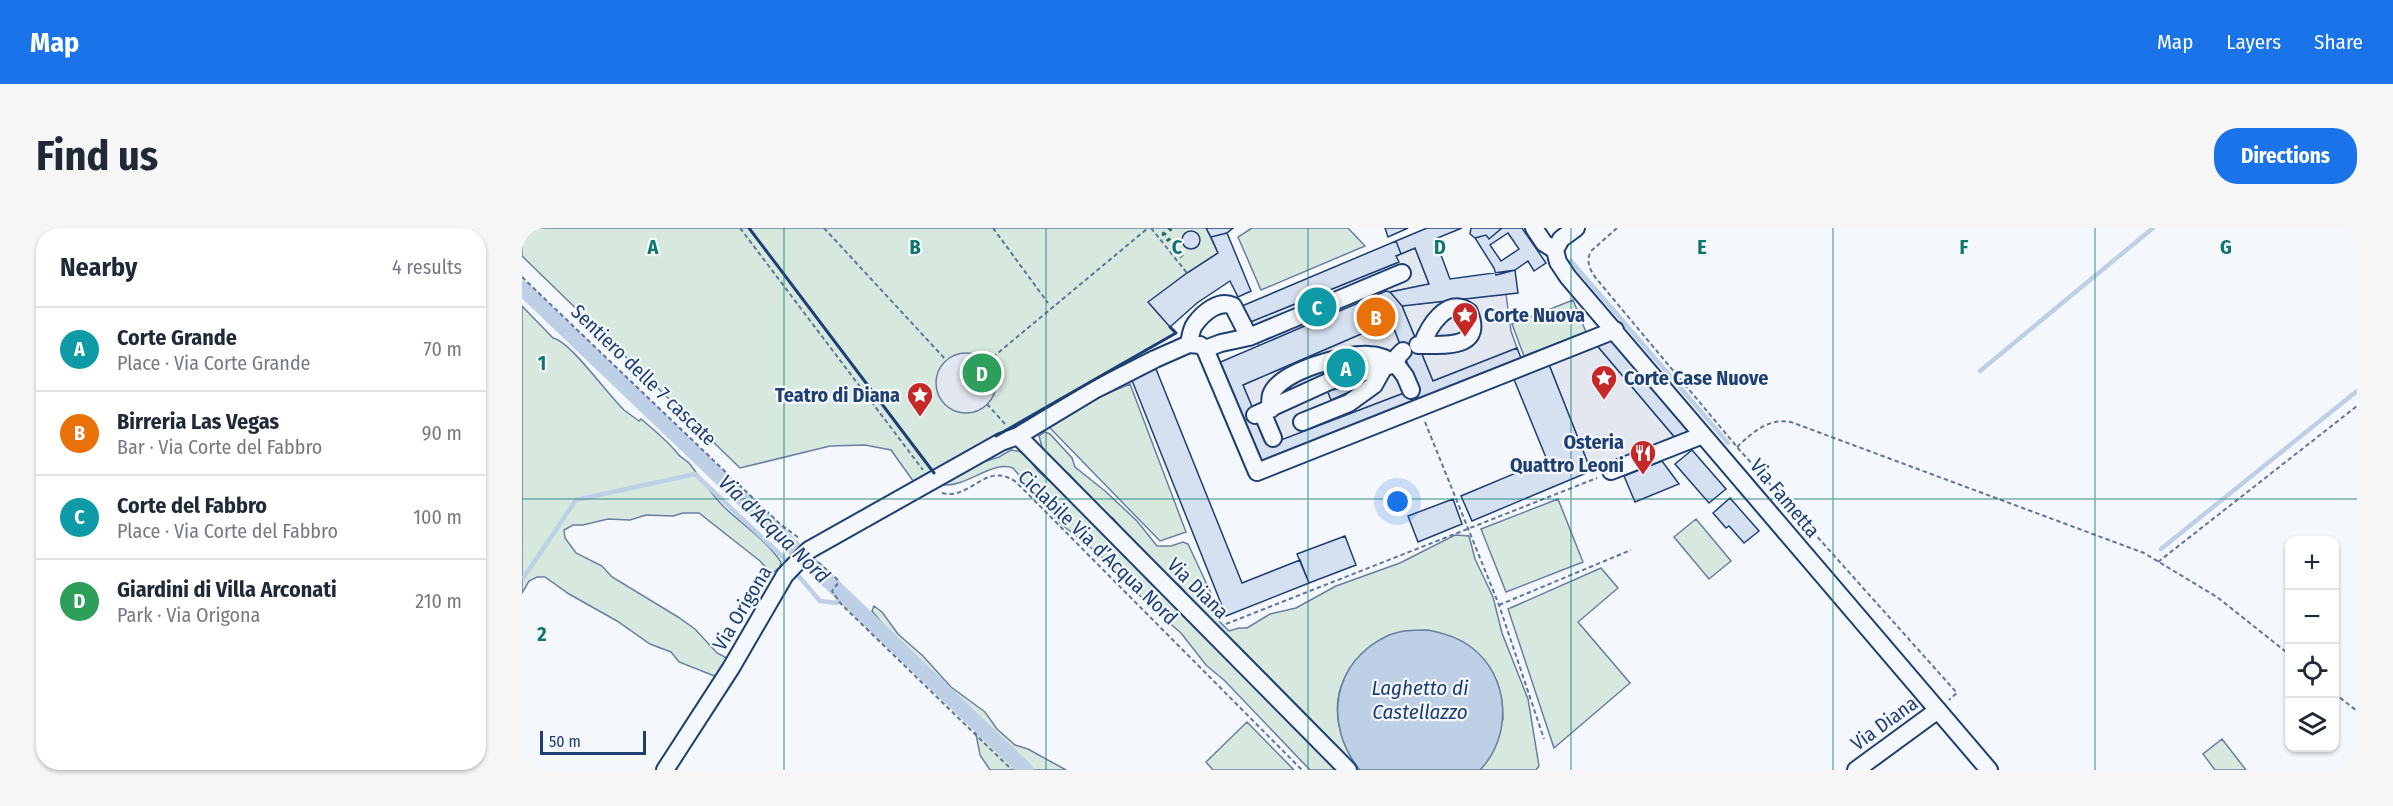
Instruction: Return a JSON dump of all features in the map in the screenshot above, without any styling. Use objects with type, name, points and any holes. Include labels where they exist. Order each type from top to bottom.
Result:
[{"type":"street","name":"Via Fametta","points":[[1534,228],[1544,243],[1555,250],[1563,270],[1989,770]]},
{"type":"street","points":[[1555,250],[1562,239],[1576,228]]},
{"type":"street","points":[[1205,349],[1249,337],[1402,273]]},
{"type":"street","points":[[1249,337],[1233,306],[1228,304],[1213,307],[1194,326],[1189,344],[1200,345],[1205,349],[1253,416],[1273,438]]},
{"type":"street","points":[[1405,354],[1360,354],[1328,362],[1280,382],[1253,416],[1257,472],[1416,401],[1508,372],[1615,330]]},
{"type":"street","name":"Via Origona","points":[[665,770],[731,668],[780,583],[795,563],[811,549],[1001,442],[1018,436],[1096,389],[1189,344]]},
{"type":"street","points":[[1405,354],[1405,376],[1416,401]]},
{"type":"street","points":[[1253,416],[1330,381],[1405,354]]},
{"type":"street","points":[[1302,422],[1349,403],[1374,385],[1405,354]]},
{"type":"street","points":[[1328,362],[1330,381]]},
{"type":"street","points":[[1611,471],[1703,435]]},
{"type":"street","name":"Via Diana","points":[[1018,436],[1348,770]]},
{"type":"street","name":"Via Diana","points":[[1856,770],[1938,710]]},
{"type":"path","points":[[741,228],[932,482]]},
{"type":"path","points":[[824,228],[946,360]]},
{"type":"path","points":[[993,228],[1048,303]]},
{"type":"path","points":[[987,362],[1149,228],[1187,273]]},
{"type":"path","points":[[1617,228],[1591,251],[1588,262],[1590,270],[1737,447],[1956,693],[1938,710]]},
{"type":"path","name":"Sentiero delle 7 cascate","points":[[522,277],[780,524],[811,549],[817,561],[837,579],[833,590],[840,602],[1012,770]]},
{"type":"path","points":[[1416,401],[1469,526],[1499,605],[1544,740]]},
{"type":"path","points":[[987,404],[1018,436]]},
{"type":"path","points":[[2158,562],[2357,406]]},
{"type":"path","points":[[1726,461],[1737,447],[1761,427],[1773,422],[1791,422],[2144,553],[2217,597],[2285,652]]},
{"type":"path","points":[[1210,630],[1469,526],[1554,496],[1611,471]]},
{"type":"path","name":"Ciclabile Via d’Acqua Nord","points":[[932,482],[941,493],[952,494],[990,476],[1000,474],[1016,482],[1302,770]]},
{"type":"path","points":[[1499,605],[1631,550]]},
{"type":"path","points":[[2339,697],[2357,711]]},
{"type":"shaded area","points":[[522,228],[1206,228],[1218,253],[1149,302],[1176,333],[1009,428],[916,485],[891,450],[865,445],[830,446],[740,468],[522,256]]},
{"type":"shaded area","points":[[1252,228],[1348,228],[1365,246],[1261,290],[1238,237]]},
{"type":"shaded area","points":[[1415,248],[1429,284],[1390,292],[1259,346],[1248,323],[1398,262],[1396,256]]},
{"type":"shaded area","name":"Corte Nuova","points":[[1506,294],[1511,331],[1517,348],[1433,381],[1402,306]]},
{"type":"shaded area","points":[[1573,300],[1586,332],[1524,356],[1512,324]]},
{"type":"shaded area","points":[[522,306],[553,338],[560,341],[579,358],[624,410],[639,421],[641,419],[689,463],[719,502],[761,540],[781,562],[780,567],[770,572],[760,561],[699,513],[683,513],[673,516],[646,515],[630,520],[608,519],[573,525],[564,530],[565,538],[576,553],[602,566],[612,577],[678,617],[695,629],[717,653],[727,658],[717,677],[679,662],[671,652],[650,644],[545,577],[537,577],[529,581],[522,593]]},
{"type":"shaded area","points":[[1391,321],[1417,388],[1268,445],[1243,385]]},
{"type":"shaded area","name":"Corte Case Nuove","points":[[1594,342],[1677,440],[1591,471],[1548,362]]},
{"type":"shaded area","points":[[966,353],[987,362],[996,383],[987,404],[966,413],[945,404],[936,383],[945,362]]},
{"type":"shaded area","points":[[1130,384],[1186,532],[1160,541],[1049,427],[1099,397]]},
{"type":"shaded area","points":[[1045,432],[1050,434],[1072,458],[1075,467],[1137,521],[1157,546],[1171,546],[1183,542],[1188,544],[1210,591],[1219,621],[1229,631],[1247,628],[1270,614],[1296,608],[1336,586],[1400,563],[1455,535],[1469,536],[1475,559],[1493,597],[1502,633],[1528,699],[1539,766],[1536,770],[1480,770],[1503,719],[1502,701],[1497,681],[1405,631],[1382,641],[1363,654],[1350,669],[1341,687],[1337,707],[1339,727],[1347,749],[1360,770],[1352,770],[1196,607],[1181,587],[1140,552],[1113,518],[1107,515],[1069,474],[1044,454],[1039,436]]},
{"type":"shaded area","points":[[1011,450],[1023,452],[1038,471],[1083,511],[1207,640],[1240,668],[1337,770],[1310,770],[1225,681],[1206,665],[1181,633],[1150,606],[1100,555],[1061,524],[1013,468],[988,470],[962,482],[944,485],[980,463],[999,457]]},
{"type":"shaded area","points":[[1558,499],[1583,562],[1506,592],[1481,529]]},
{"type":"shaded area","points":[[1696,519],[1731,561],[1709,579],[1674,537]]},
{"type":"shaded area","points":[[1601,568],[1618,588],[1578,622],[1630,683],[1554,748],[1508,609]]},
{"type":"shaded area","points":[[874,606],[882,612],[898,634],[923,656],[951,687],[985,712],[997,729],[1015,745],[1028,749],[1066,770],[990,770],[980,755],[973,718],[966,707],[890,633],[872,611]]},
{"type":"shaded area","points":[[1247,722],[1294,770],[1213,770],[1206,762]]},
{"type":"shaded area","points":[[2222,739],[2246,770],[2215,770],[2203,754]]},
{"type":"water","name":"Laghetto di Castellazzo","points":[[1428,630],[1451,636],[1471,647],[1484,659],[1494,674],[1500,690],[1502,724],[1491,756],[1480,770],[1360,770],[1348,752],[1341,734],[1338,715],[1339,696],[1345,678],[1354,662],[1369,647],[1387,636],[1402,631]]},
{"type":"building","points":[[1206,228],[1233,228],[1227,233],[1211,237]]},
{"type":"building","points":[[1385,228],[1408,228],[1388,237]]},
{"type":"building","points":[[1427,228],[1462,228],[1435,239],[1450,279],[1515,270],[1518,293],[1402,306],[1390,292],[1429,284],[1415,248],[1401,254],[1396,241]]},
{"type":"building","points":[[1471,228],[1502,228],[1489,239],[1486,235],[1475,238],[1470,234]]},
{"type":"building","points":[[1502,228],[1522,228],[1546,263],[1534,271],[1528,261],[1515,270],[1496,275],[1475,238],[1486,235],[1489,239]],"holes":[[[1508,233],[1519,249],[1501,261],[1490,245]]]},
{"type":"building","points":[[1187,231],[1195,231],[1200,236],[1198,247],[1187,249],[1182,244],[1182,236]]},
{"type":"building","points":[[1227,233],[1251,291],[1238,297],[1230,281],[1197,303],[1170,327],[1148,302],[1218,253],[1211,237]]},
{"type":"building","points":[[1396,241],[1401,254],[1396,256],[1399,262],[1248,323],[1242,306]]},
{"type":"building","points":[[1386,291],[1390,292],[1402,306],[1433,381],[1517,348],[1523,363],[1259,466],[1216,364]],"holes":[[[1391,321],[1417,388],[1268,445],[1243,385]]]},
{"type":"building","points":[[1611,335],[1694,433],[1677,440],[1594,342]]},
{"type":"building","points":[[1548,362],[1591,471],[1472,521],[1461,496],[1547,460],[1513,377]]},
{"type":"building","points":[[1156,369],[1242,583],[1300,560],[1309,583],[1226,616],[1131,378]]},
{"type":"building","points":[[1350,381],[1354,390],[1331,400],[1327,390]]},
{"type":"building","points":[[1692,450],[1726,489],[1709,503],[1675,464]]},
{"type":"building","points":[[1662,461],[1679,484],[1635,502],[1624,476]]},
{"type":"building","points":[[1730,498],[1759,531],[1744,543],[1713,513]]},
{"type":"building","points":[[1453,499],[1462,524],[1418,542],[1408,516]]},
{"type":"building","points":[[1345,536],[1356,565],[1309,583],[1297,554]]},
{"type":"waterway","points":[[1980,371],[2153,228]]},
{"type":"waterway","points":[[1571,261],[1728,443]]},
{"type":"waterway","name":"Via d'Acqua Nord","points":[[522,288],[1026,770]]},
{"type":"waterway","points":[[2161,549],[2357,391]]},
{"type":"waterway","points":[[524,577],[576,500],[695,474],[787,561]]},
{"type":"waterway","points":[[796,573],[820,601],[837,603],[845,596]]},
{"type":"hedge","points":[[1171,228],[1164,234],[1182,257]]},
{"type":"wall","points":[[749,228],[934,473]]},
{"type":"wall","points":[[996,436],[1176,333],[1170,327]]},
{"type":"place","name":"Corte del Fabbro","points":[[1317,307]]},
{"type":"place","name":"Birreria Las Vegas","points":[[1376,317]]},
{"type":"place","name":"Corte Nuova","points":[[1465,338]]},
{"type":"place","name":"Corte Grande","points":[[1346,368]]},
{"type":"place","name":"Giardini di Villa Arconati","points":[[982,373]]},
{"type":"place","name":"Corte Case Nuove","points":[[1604,401]]},
{"type":"place","name":"Teatro di Diana","points":[[920,418]]},
{"type":"place","name":"Osteria Quattro Leoni","points":[[1643,476]]}]
